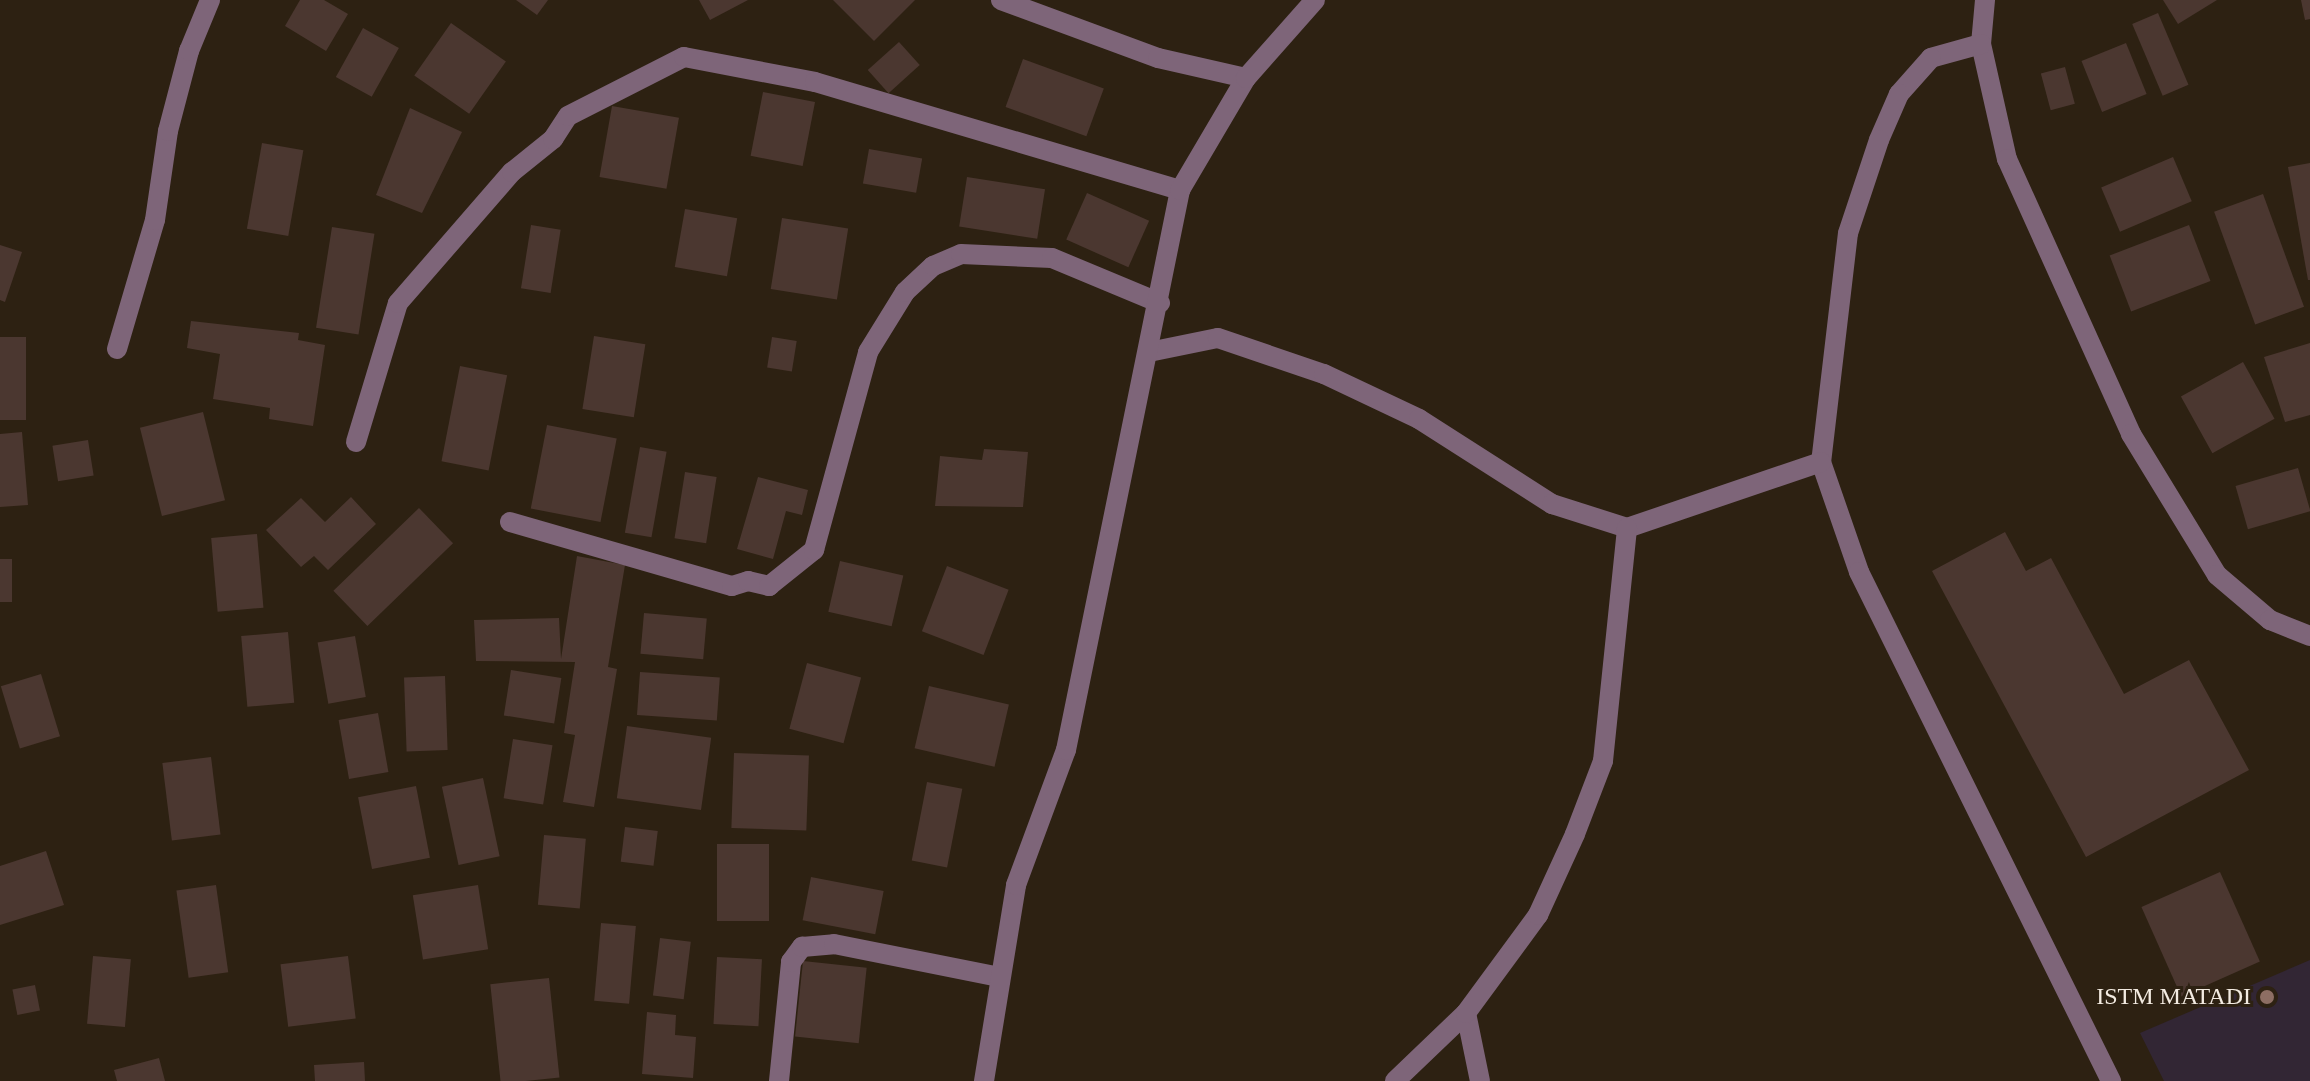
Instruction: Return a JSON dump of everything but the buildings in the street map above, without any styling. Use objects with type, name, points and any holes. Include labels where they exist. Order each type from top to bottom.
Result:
[{"type":"street","points":[[117,349],[155,220],[168,131],[189,51],[210,0]]},
{"type":"street","points":[[1001,0],[1158,58],[1246,78]]},
{"type":"street","points":[[984,1081],[1016,885],[1066,750],[1160,303],[1180,190],[1246,78],[1315,0]]},
{"type":"street","points":[[1985,0],[1981,44],[2007,159],[2131,434],[2217,575],[2270,620],[2310,636]]},
{"type":"street","points":[[1981,44],[1931,58],[1899,94],[1879,140],[1848,233],[1821,462],[1859,572],[2111,1081]]},
{"type":"street","points":[[356,442],[398,303],[512,172],[553,139],[568,116],[684,57],[815,82],[1180,190]]},
{"type":"street","points":[[510,522],[732,586],[748,581],[769,586],[814,550],[868,352],[905,292],[933,266],[961,254],[1052,258],[1160,303]]},
{"type":"street","points":[[1149,352],[1218,338],[1324,374],[1419,419],[1552,504],[1627,528],[1821,462]]},
{"type":"street","points":[[1395,1081],[1466,1013],[1538,915],[1603,761],[1627,528]]},
{"type":"street","points":[[779,1081],[791,962],[802,947],[834,944],[999,977]]},
{"type":"street","points":[[1466,1013],[1480,1081]]},
{"type":"shaded area","name":"ISTM MATADI","points":[[2310,960],[2310,1081],[2164,1081],[2140,1033]]},
{"type":"place","name":"ISTM MATADI","points":[[2267,997]]}]
